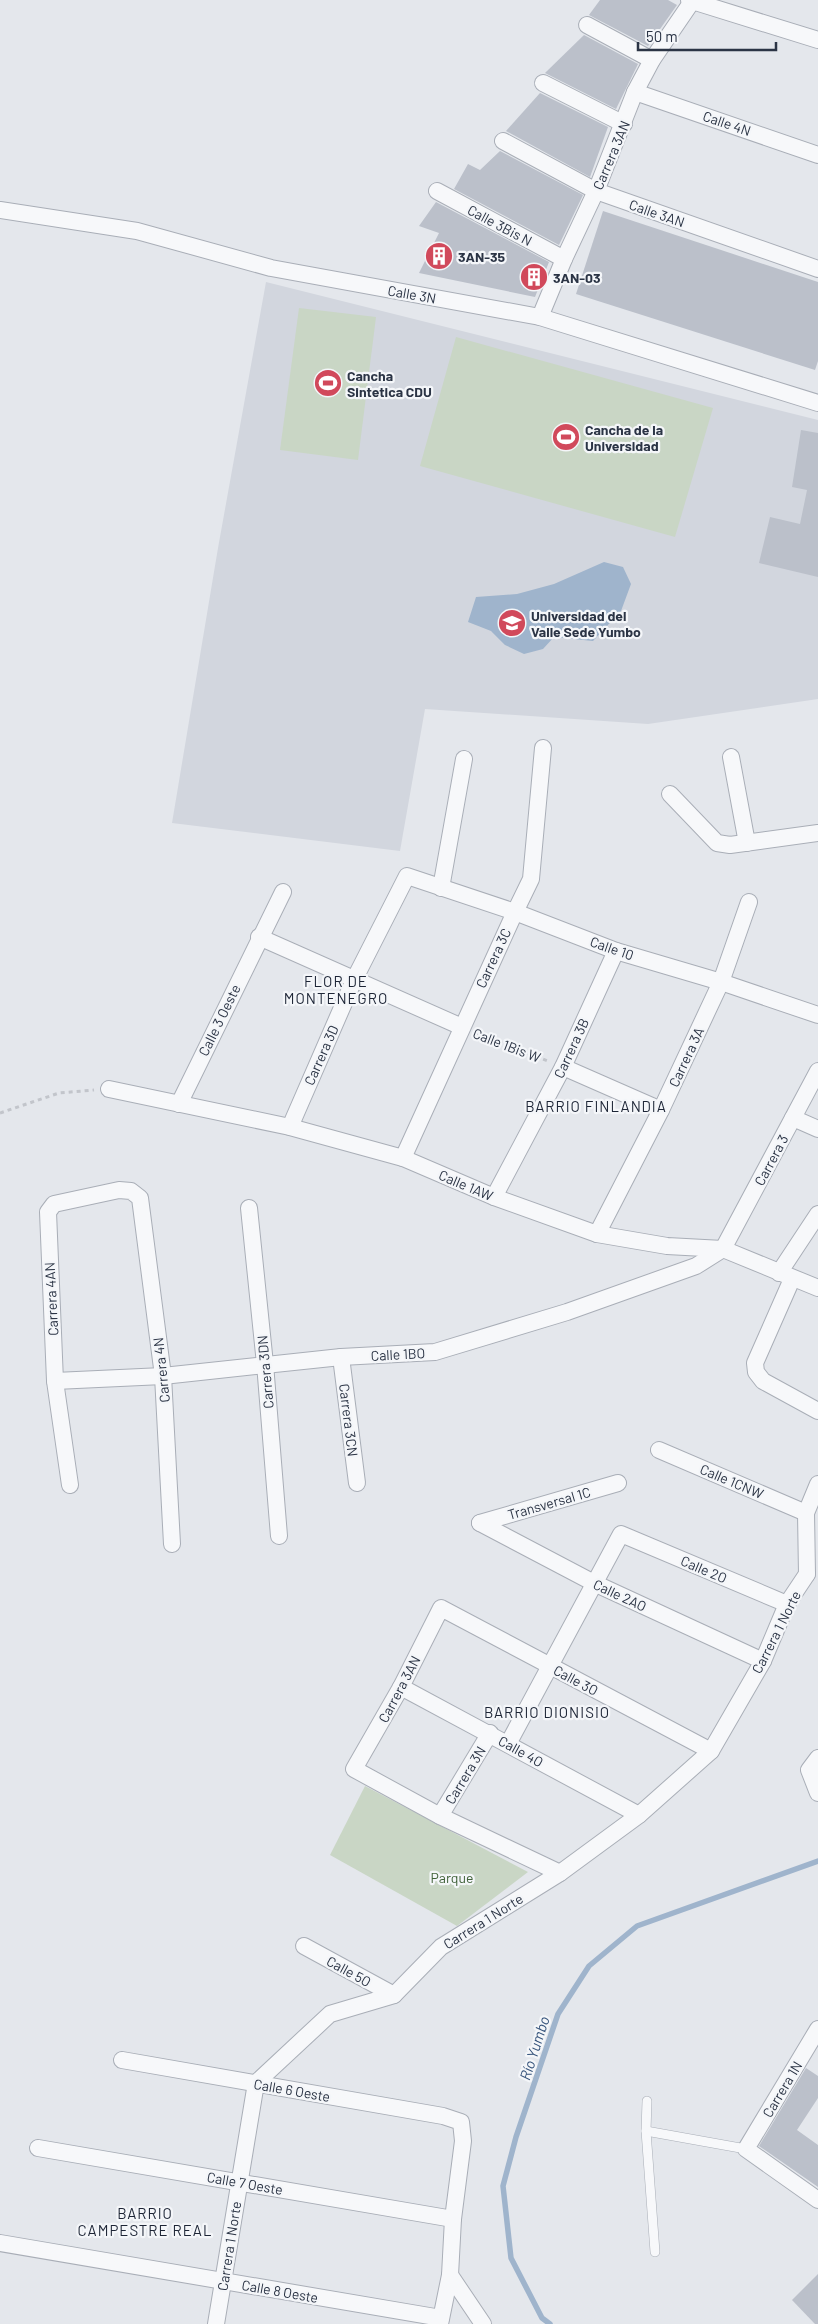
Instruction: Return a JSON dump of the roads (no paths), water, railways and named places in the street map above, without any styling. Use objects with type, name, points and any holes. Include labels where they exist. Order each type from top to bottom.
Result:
[{"type":"street","points":[[691,0],[818,40]]},
{"type":"street","name":"Carrera 3AN","points":[[540,317],[564,259],[596,191],[635,92],[652,60],[691,0]]},
{"type":"street","points":[[587,25],[652,60]]},
{"type":"street","points":[[543,83],[624,124]]},
{"type":"street","name":"Calle 4N","points":[[635,92],[818,154]]},
{"type":"street","name":"Calle 3AN","points":[[504,141],[596,191],[818,269]]},
{"type":"street","name":"Calle 3Bis N","points":[[437,192],[564,259]]},
{"type":"street","name":"Calle 3N","points":[[0,210],[137,231],[270,268],[540,317],[818,403]]},
{"type":"street","name":"Carrera 3C","points":[[403,1158],[531,879],[543,748]]},
{"type":"street","points":[[731,757],[747,843]]},
{"type":"street","points":[[441,888],[464,759]]},
{"type":"street","points":[[670,794],[717,843],[730,845],[818,833]]},
{"type":"street","name":"Calle 10","points":[[407,876],[515,912],[616,951],[721,982],[818,1015]]},
{"type":"street","name":"Carrera 3D","points":[[290,1127],[354,980],[407,876]]},
{"type":"street","points":[[283,892],[259,937],[462,1027]]},
{"type":"street","name":"Carrera 3A","points":[[597,1234],[661,1110],[721,982],[749,902]]},
{"type":"street","name":"Calle 3 Oeste","points":[[179,1104],[259,937]]},
{"type":"street","name":"Carrera 3B","points":[[494,1197],[563,1067],[616,951]]},
{"type":"street","points":[[563,1067],[661,1110]]},
{"type":"street","name":"Carrera 3","points":[[723,1249],[818,1071]]},
{"type":"street","name":"Calle 1AW","points":[[110,1089],[290,1127],[403,1158],[494,1197],[597,1234],[667,1246],[723,1249],[818,1288]]},
{"type":"street","points":[[793,1118],[818,1129]]},
{"type":"street","name":"Carrera 4AN","points":[[70,1485],[55,1381],[48,1212],[54,1204],[119,1190],[131,1191],[140,1198]]},
{"type":"street","name":"Carrera 4N","points":[[140,1198],[163,1376],[172,1544]]},
{"type":"street","name":"Carrera 3DN","points":[[248,1208],[265,1364],[279,1536]]},
{"type":"street","points":[[818,1214],[785,1276],[755,1363],[756,1372],[763,1381],[818,1410]]},
{"type":"street","name":"Calle 1BO","points":[[55,1381],[163,1376],[341,1356],[435,1352],[594,1302],[696,1266],[723,1249]]},
{"type":"street","name":"Carrera 3CN","points":[[341,1356],[357,1483]]},
{"type":"street","name":"Calle 1CNW","points":[[658,1450],[806,1513]]},
{"type":"street","name":"Transversal 1C","points":[[480,1523],[618,1483]]},
{"type":"street","points":[[813,1576],[806,1513],[818,1484]]},
{"type":"street","name":"Calle 2AO","points":[[480,1523],[594,1583],[762,1661]]},
{"type":"street","name":"Carrera 3N","points":[[508,1744],[621,1534]]},
{"type":"street","name":"Calle 2O","points":[[621,1534],[787,1604]]},
{"type":"street","name":"Carrera 1 Norte","points":[[216,2324],[256,2084],[330,2014],[394,1995],[441,1947],[560,1873],[639,1815],[711,1751],[762,1661],[787,1604],[813,1576]]},
{"type":"street","name":"Carrera 3AN","points":[[440,1816],[354,1770],[401,1687],[441,1608]]},
{"type":"street","name":"Calle 3O","points":[[441,1608],[711,1751]]},
{"type":"street","name":"Calle 4O","points":[[401,1687],[490,1733],[639,1815]]},
{"type":"street","name":"Carrera 3N","points":[[440,1816],[490,1733]]},
{"type":"street","points":[[818,1758],[809,1770],[818,1793]]},
{"type":"street","points":[[440,1816],[560,1873]]},
{"type":"street","name":"Calle 5O","points":[[304,1946],[394,1995]]},
{"type":"street","name":"Carrera 1N","points":[[746,2149],[818,2029]]},
{"type":"street","name":"Calle 6 Oeste","points":[[122,2060],[442,2116],[462,2122],[463,2141],[453,2219]]},
{"type":"street","name":"Calle 7 Oeste","points":[[38,2148],[453,2219]]},
{"type":"street","points":[[746,2149],[818,2200]]},
{"type":"street","points":[[441,2321],[450,2275],[453,2219]]},
{"type":"street","name":"Calle 8 Oeste","points":[[0,2243],[441,2321]]},
{"type":"street","points":[[450,2275],[483,2324]]},
{"type":"lane","points":[[647,2101],[646,2130],[655,2252]]},
{"type":"lane","points":[[646,2130],[746,2149]]},
{"type":"water","points":[[604,562],[623,567],[631,584],[621,611],[593,641],[554,637],[543,649],[524,654],[505,645],[491,631],[468,622],[476,597],[517,594],[554,584]]},
{"type":"waterway","name":"Río Yumbo","points":[[550,2324],[542,2318],[511,2258],[503,2186],[516,2137],[558,2014],[589,1966],[637,1926],[818,1861]]},
{"type":"place","name":"3AN-35","points":[[439,256]]},
{"type":"place","name":"3AN-03","points":[[534,277]]},
{"type":"place","name":"Cancha Sintetica CDU","points":[[328,383]]},
{"type":"place","name":"Cancha de la Universidad","points":[[566,437]]},
{"type":"place","name":"Universidad del Valle Sede Yumbo","points":[[512,623]]},
{"type":"district","name":"FLOR DE MONTENEGRO","points":[[336,990]]},
{"type":"district","name":"BARRIO FINLANDIA","points":[[596,1106]]},
{"type":"district","name":"BARRIO DIONISIO","points":[[547,1712]]},
{"type":"district","name":"BARRIO CAMPESTRE REAL","points":[[145,2222]]},
{"type":"park label","name":"Parque","points":[[452,1877]]}]
